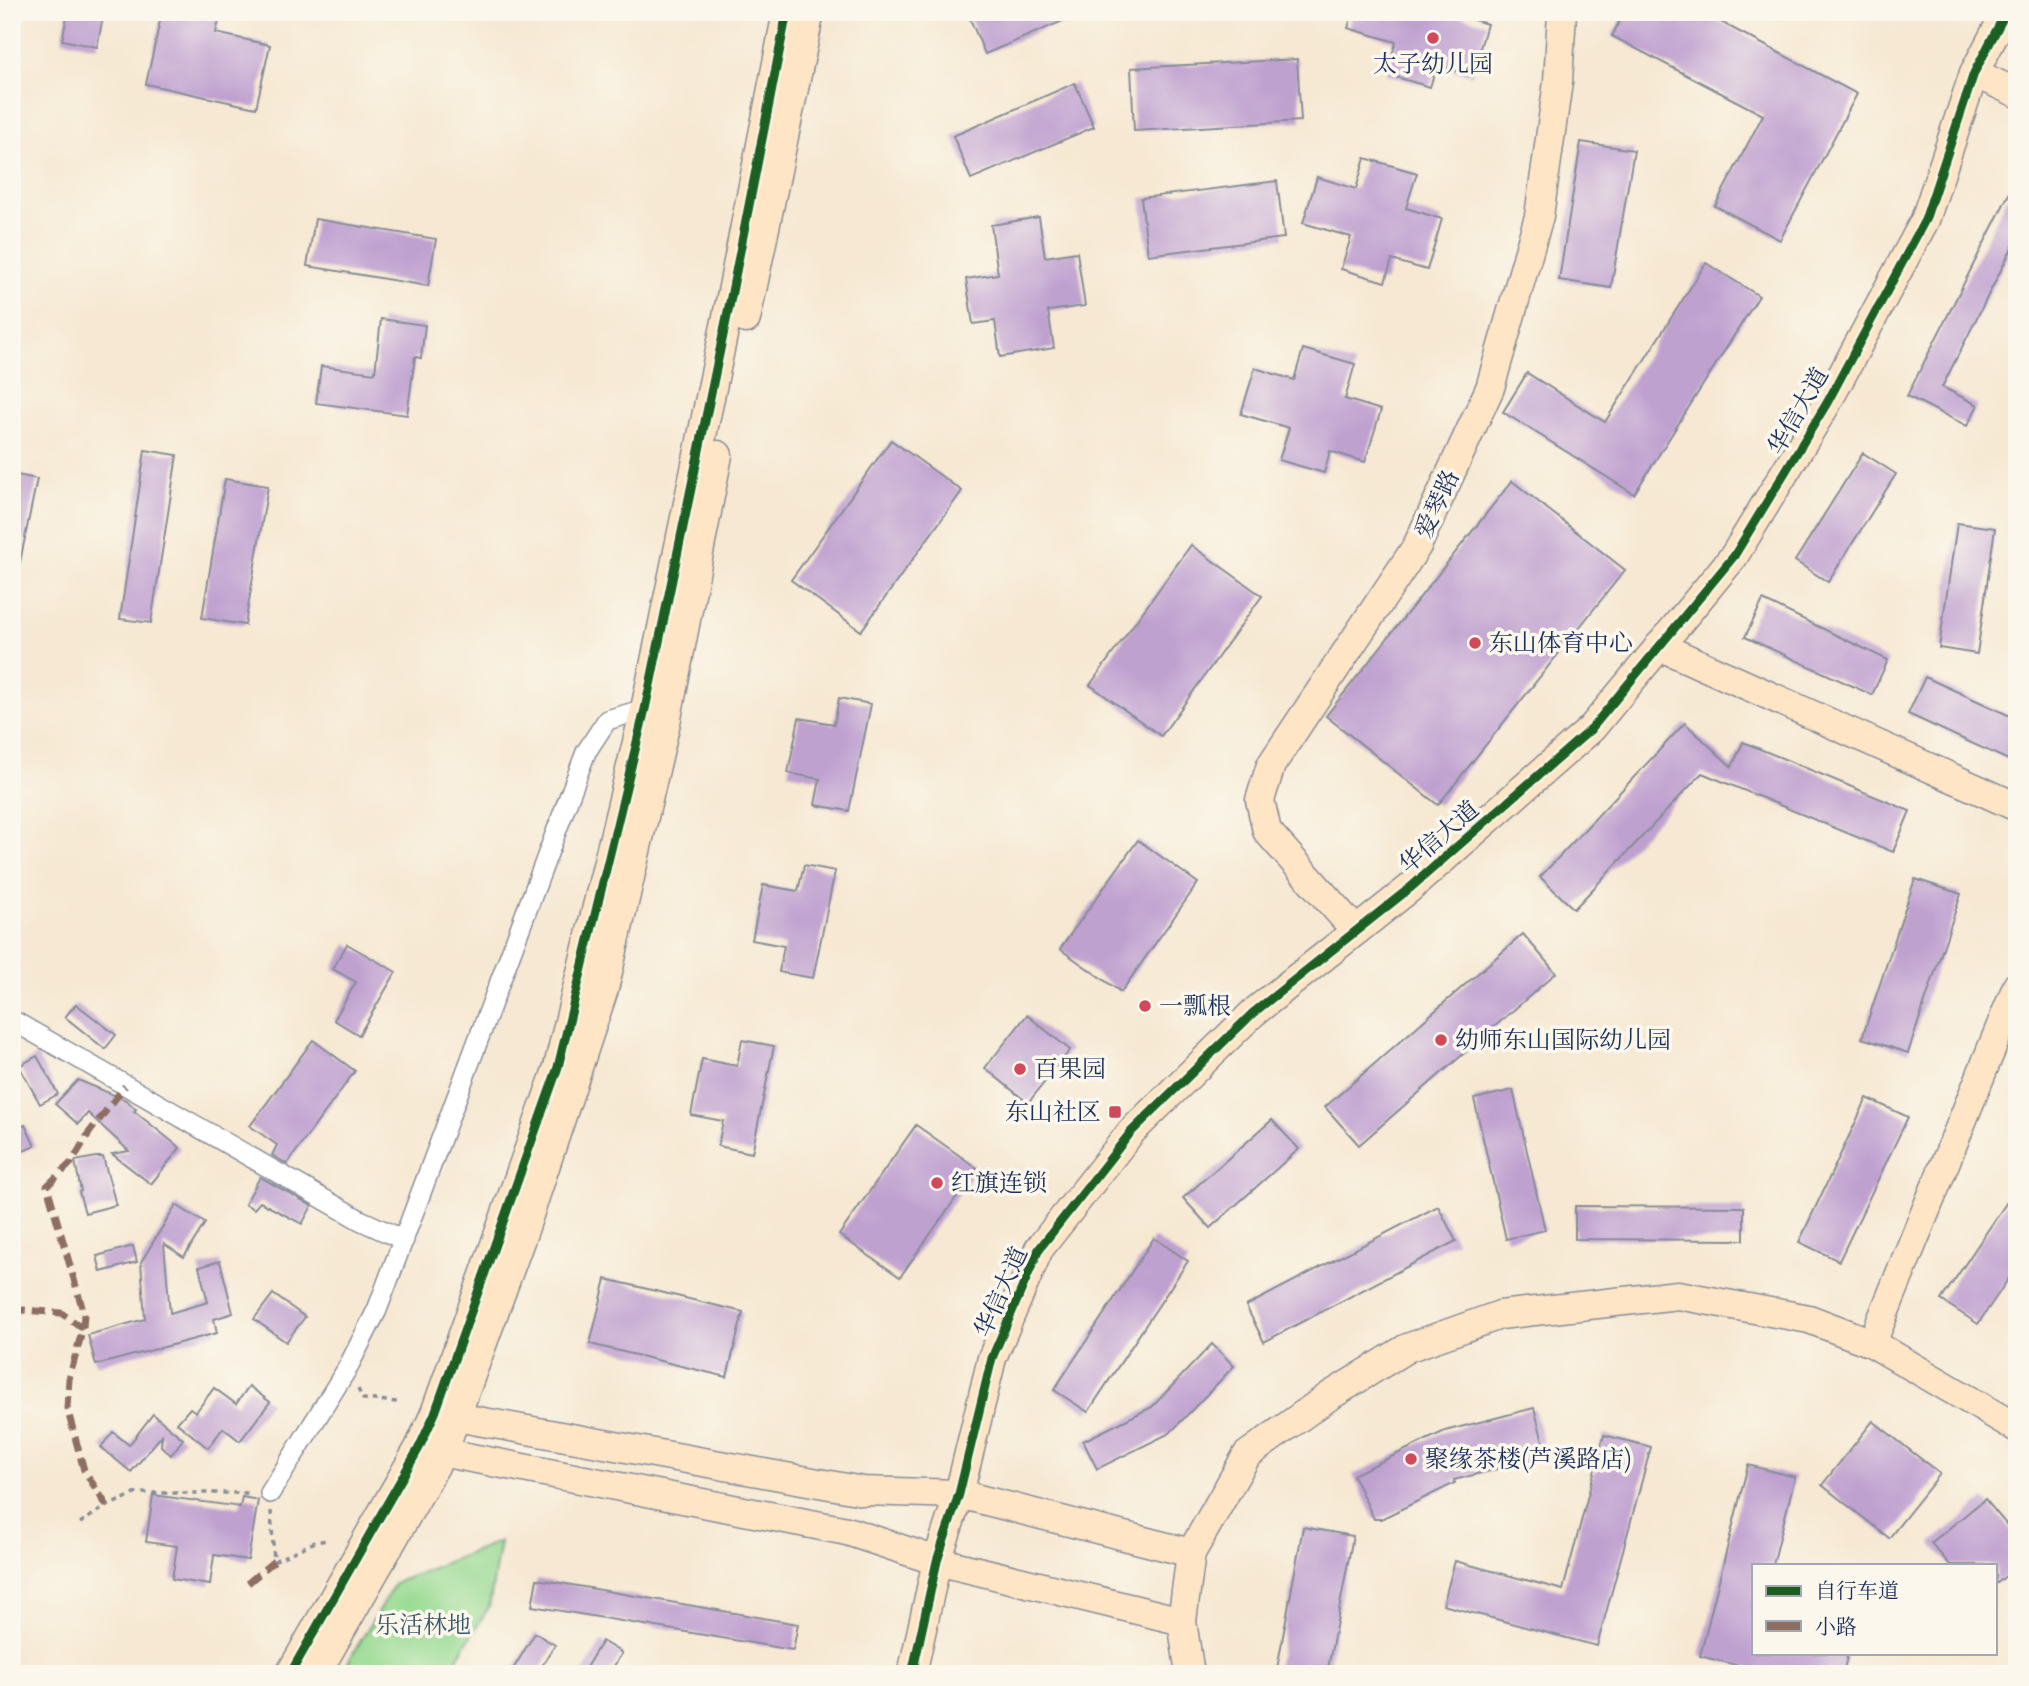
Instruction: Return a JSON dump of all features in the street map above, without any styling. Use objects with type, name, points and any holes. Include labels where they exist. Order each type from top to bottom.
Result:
[{"type":"street","points":[[446,1415],[558,1067],[645,709],[787,12]]},
{"type":"street","points":[[316,1674],[431,1450],[524,1230],[604,989],[667,718],[714,473],[810,12]]},
{"type":"street","name":"爱琴路","points":[[1356,931],[1267,831],[1260,800],[1271,765],[1417,546],[1490,388],[1539,216],[1558,82],[1562,12]]},
{"type":"street","name":"华信大道","points":[[912,1674],[937,1561],[959,1494],[992,1358],[1039,1249],[1130,1132],[1253,1013],[1410,888],[1591,729],[1734,556],[1827,403],[1926,220],[1974,73],[2006,12]]},
{"type":"street","points":[[1974,73],[2017,93]]},
{"type":"street","points":[[1659,646],[2017,807]]},
{"type":"street","points":[[270,1493],[347,1369],[377,1310],[586,752],[607,720],[645,709]]},
{"type":"street","points":[[1872,1343],[2017,986]]},
{"type":"street","points":[[12,1020],[360,1220],[404,1240]]},
{"type":"street","points":[[1190,1674],[1182,1621],[1192,1553],[1247,1455],[1328,1397],[1407,1348],[1500,1315],[1678,1295],[1809,1319],[1872,1343],[2017,1427]]},
{"type":"street","points":[[446,1415],[863,1491],[959,1494],[1192,1553]]},
{"type":"street","points":[[431,1450],[847,1531],[937,1561],[1182,1621]]},
{"type":"street","points":[[290,1674],[431,1450]]},
{"type":"path","points":[[347,1369],[363,1399],[398,1402]]},
{"type":"path","points":[[80,1523],[107,1506],[137,1493],[270,1493],[274,1561],[315,1542],[328,1540]]},
{"type":"green space","name":"乐活林地","points":[[500,1541],[489,1607],[447,1674],[341,1674],[395,1583]]},
{"type":"building","points":[[68,12],[104,12],[97,47],[62,40]]},
{"type":"building","points":[[162,12],[221,12],[216,33],[270,45],[256,108],[146,84]]},
{"type":"building","points":[[967,12],[1084,12],[985,54]]},
{"type":"building","points":[[1353,12],[1448,12],[1487,24],[1472,76],[1437,65],[1430,87],[1386,74],[1396,42],[1348,28]]},
{"type":"building","points":[[1624,12],[1702,12],[1857,94],[1780,240],[1715,206],[1763,115],[1612,36]]},
{"type":"building","points":[[1297,59],[1301,121],[1134,131],[1131,68]]},
{"type":"building","points":[[1075,83],[1094,127],[971,179],[953,136]]},
{"type":"building","points":[[1581,142],[1634,150],[1611,288],[1559,280]]},
{"type":"building","points":[[1365,158],[1417,173],[1406,208],[1442,219],[1427,270],[1392,260],[1385,282],[1341,269],[1351,237],[1303,223],[1317,177],[1356,189]]},
{"type":"building","points":[[2017,178],[2017,238],[1942,387],[1978,405],[1967,426],[1907,396]]},
{"type":"building","points":[[1277,181],[1284,238],[1148,255],[1141,198]]},
{"type":"building","points":[[1039,217],[1045,257],[1077,252],[1085,306],[1048,311],[1054,348],[1000,357],[995,321],[973,324],[966,279],[998,274],[991,225]]},
{"type":"building","points":[[315,219],[436,239],[428,286],[307,266]]},
{"type":"building","points":[[1706,263],[1759,296],[1634,494],[1503,412],[1527,373],[1605,422]]},
{"type":"building","points":[[381,319],[425,325],[421,358],[415,357],[407,415],[316,403],[321,366],[375,373]]},
{"type":"building","points":[[1303,349],[1355,364],[1345,399],[1381,410],[1365,462],[1330,451],[1324,473],[1279,460],[1289,428],[1241,414],[1255,368],[1294,380]]},
{"type":"building","points":[[891,440],[962,491],[861,631],[791,580]]},
{"type":"building","points":[[145,450],[177,455],[151,623],[120,619]]},
{"type":"building","points":[[1863,453],[1896,474],[1828,582],[1795,561]]},
{"type":"building","points":[[12,474],[37,479],[20,562],[12,562]]},
{"type":"building","points":[[225,479],[268,486],[245,625],[202,618]]},
{"type":"building","name":"东山体育中心","points":[[1512,481],[1625,570],[1438,805],[1326,716]]},
{"type":"building","points":[[1957,523],[1995,528],[1977,654],[1939,648]]},
{"type":"building","points":[[1191,545],[1262,596],[1161,736],[1090,685]]},
{"type":"building","points":[[1763,600],[1888,660],[1872,695],[1745,637]]},
{"type":"building","points":[[1925,677],[2017,719],[2017,764],[1908,714]]},
{"type":"building","points":[[839,698],[871,704],[849,811],[815,805],[820,779],[788,773],[799,718],[834,724]]},
{"type":"building","points":[[1685,723],[1732,767],[1743,742],[1910,811],[1893,852],[1702,773],[1574,909],[1540,877]]},
{"type":"building","points":[[1138,840],[1198,883],[1121,992],[1060,949]]},
{"type":"building","points":[[804,865],[835,871],[813,978],[779,972],[784,946],[752,940],[763,885],[798,891]]},
{"type":"building","points":[[1915,879],[1961,894],[1908,1053],[1862,1038]]},
{"type":"building","name":"幼师东山国际幼儿园","points":[[1523,934],[1556,973],[1359,1145],[1325,1107]]},
{"type":"building","points":[[347,944],[396,972],[359,1035],[334,1020],[356,982],[333,969]]},
{"type":"building","points":[[76,1004],[116,1035],[105,1049],[65,1017]]},
{"type":"building","points":[[1027,1015],[1070,1050],[1028,1103],[985,1068]]},
{"type":"building","points":[[313,1040],[355,1071],[287,1164],[272,1155],[277,1145],[250,1126]]},
{"type":"building","points":[[742,1040],[774,1046],[752,1153],[718,1146],[723,1121],[691,1115],[702,1059],[737,1066]]},
{"type":"building","points":[[37,1056],[58,1094],[40,1104],[19,1066]]},
{"type":"building","points":[[78,1080],[126,1100],[136,1109],[134,1111],[180,1148],[151,1184],[112,1154],[129,1151],[88,1113],[78,1124],[55,1104]]},
{"type":"building","points":[[1513,1090],[1545,1230],[1506,1239],[1474,1099]]},
{"type":"building","points":[[1867,1098],[1908,1117],[1839,1261],[1799,1242]]},
{"type":"building","points":[[1272,1120],[1299,1149],[1210,1228],[1183,1198]]},
{"type":"building","points":[[25,1125],[35,1146],[12,1156],[12,1130]]},
{"type":"building","points":[[916,1125],[977,1168],[900,1277],[839,1235]]},
{"type":"building","points":[[103,1157],[116,1205],[85,1213],[75,1161]]},
{"type":"building","points":[[260,1177],[312,1206],[302,1224],[260,1202],[254,1209],[245,1204]]},
{"type":"building","points":[[2017,1187],[2017,1266],[1978,1324],[1941,1300]]},
{"type":"building","points":[[176,1205],[205,1223],[184,1257],[164,1244],[170,1313],[208,1302],[199,1267],[220,1261],[233,1313],[214,1319],[217,1333],[96,1365],[88,1335],[145,1319],[141,1262]]},
{"type":"building","points":[[1438,1206],[1456,1241],[1264,1342],[1246,1306]]},
{"type":"building","points":[[1575,1206],[1744,1207],[1744,1240],[1575,1239]]},
{"type":"building","points":[[1154,1238],[1188,1261],[1088,1412],[1054,1390]]},
{"type":"building","points":[[133,1246],[137,1262],[101,1272],[97,1256]]},
{"type":"building","points":[[606,1279],[743,1312],[727,1377],[590,1344]]},
{"type":"building","points":[[273,1294],[305,1317],[286,1342],[254,1319]]},
{"type":"building","points":[[1212,1344],[1234,1366],[1170,1433],[1097,1469],[1083,1441],[1152,1407]]},
{"type":"building","points":[[249,1386],[270,1402],[240,1441],[223,1428],[208,1448],[177,1423],[190,1408],[196,1412],[214,1388],[236,1404]]},
{"type":"building","points":[[1534,1408],[1547,1456],[1454,1480],[1455,1483],[1381,1519],[1374,1519],[1353,1475],[1445,1431]]},
{"type":"building","points":[[153,1414],[183,1439],[171,1455],[161,1446],[162,1435],[131,1472],[101,1447],[113,1432],[129,1445]]},
{"type":"building","points":[[1873,1421],[1940,1474],[1889,1538],[1822,1485]]},
{"type":"building","points":[[1604,1435],[1651,1447],[1597,1646],[1443,1605],[1455,1561],[1563,1590]]},
{"type":"building","points":[[1748,1465],[1795,1477],[1773,1564],[1752,1564],[1752,1654],[1848,1654],[1843,1674],[1772,1674],[1700,1656]]},
{"type":"building","points":[[153,1495],[240,1507],[242,1497],[258,1500],[248,1560],[214,1555],[210,1585],[172,1579],[177,1546],[146,1542]]},
{"type":"building","points":[[1985,1499],[2017,1537],[2017,1567],[1997,1583],[1997,1564],[1949,1564],[1931,1543]]},
{"type":"building","points":[[1303,1527],[1353,1536],[1327,1674],[1276,1674]]},
{"type":"building","points":[[537,1579],[798,1624],[793,1650],[532,1606]]},
{"type":"building","points":[[535,1633],[555,1645],[537,1674],[510,1674]]},
{"type":"building","points":[[602,1641],[622,1653],[609,1674],[582,1674]]},
{"type":"marked path","points":[[107,1506],[84,1470],[67,1408],[69,1379],[83,1328],[84,1314],[47,1186],[71,1163],[89,1133],[125,1086]]},
{"type":"marked path","points":[[12,1312],[24,1310],[61,1313],[83,1328]]},
{"type":"marked path","points":[[248,1583],[274,1561]]},
{"type":"cycle path","points":[[290,1674],[419,1448],[435,1413],[558,1067],[645,709],[787,12]]},
{"type":"cycle path","points":[[912,1674],[937,1561],[959,1494],[992,1358],[1039,1249],[1131,1132],[1253,1013],[1410,888],[1591,729],[1734,556],[1827,403],[1925,220],[1974,73],[2006,12]]},
{"type":"place","name":"太子幼儿园","points":[[1433,38]]},
{"type":"place","name":"东山体育中心","points":[[1475,643]]},
{"type":"place","name":"一瓢根","points":[[1145,1006]]},
{"type":"place","name":"幼师东山国际幼儿园","points":[[1441,1040]]},
{"type":"place","name":"百果园","points":[[1020,1069]]},
{"type":"place","name":"东山社区","points":[[1115,1112]]},
{"type":"place","name":"红旗连锁","points":[[937,1183]]},
{"type":"place","name":"聚缘茶楼(芦溪路店)","points":[[1411,1459]]}]
